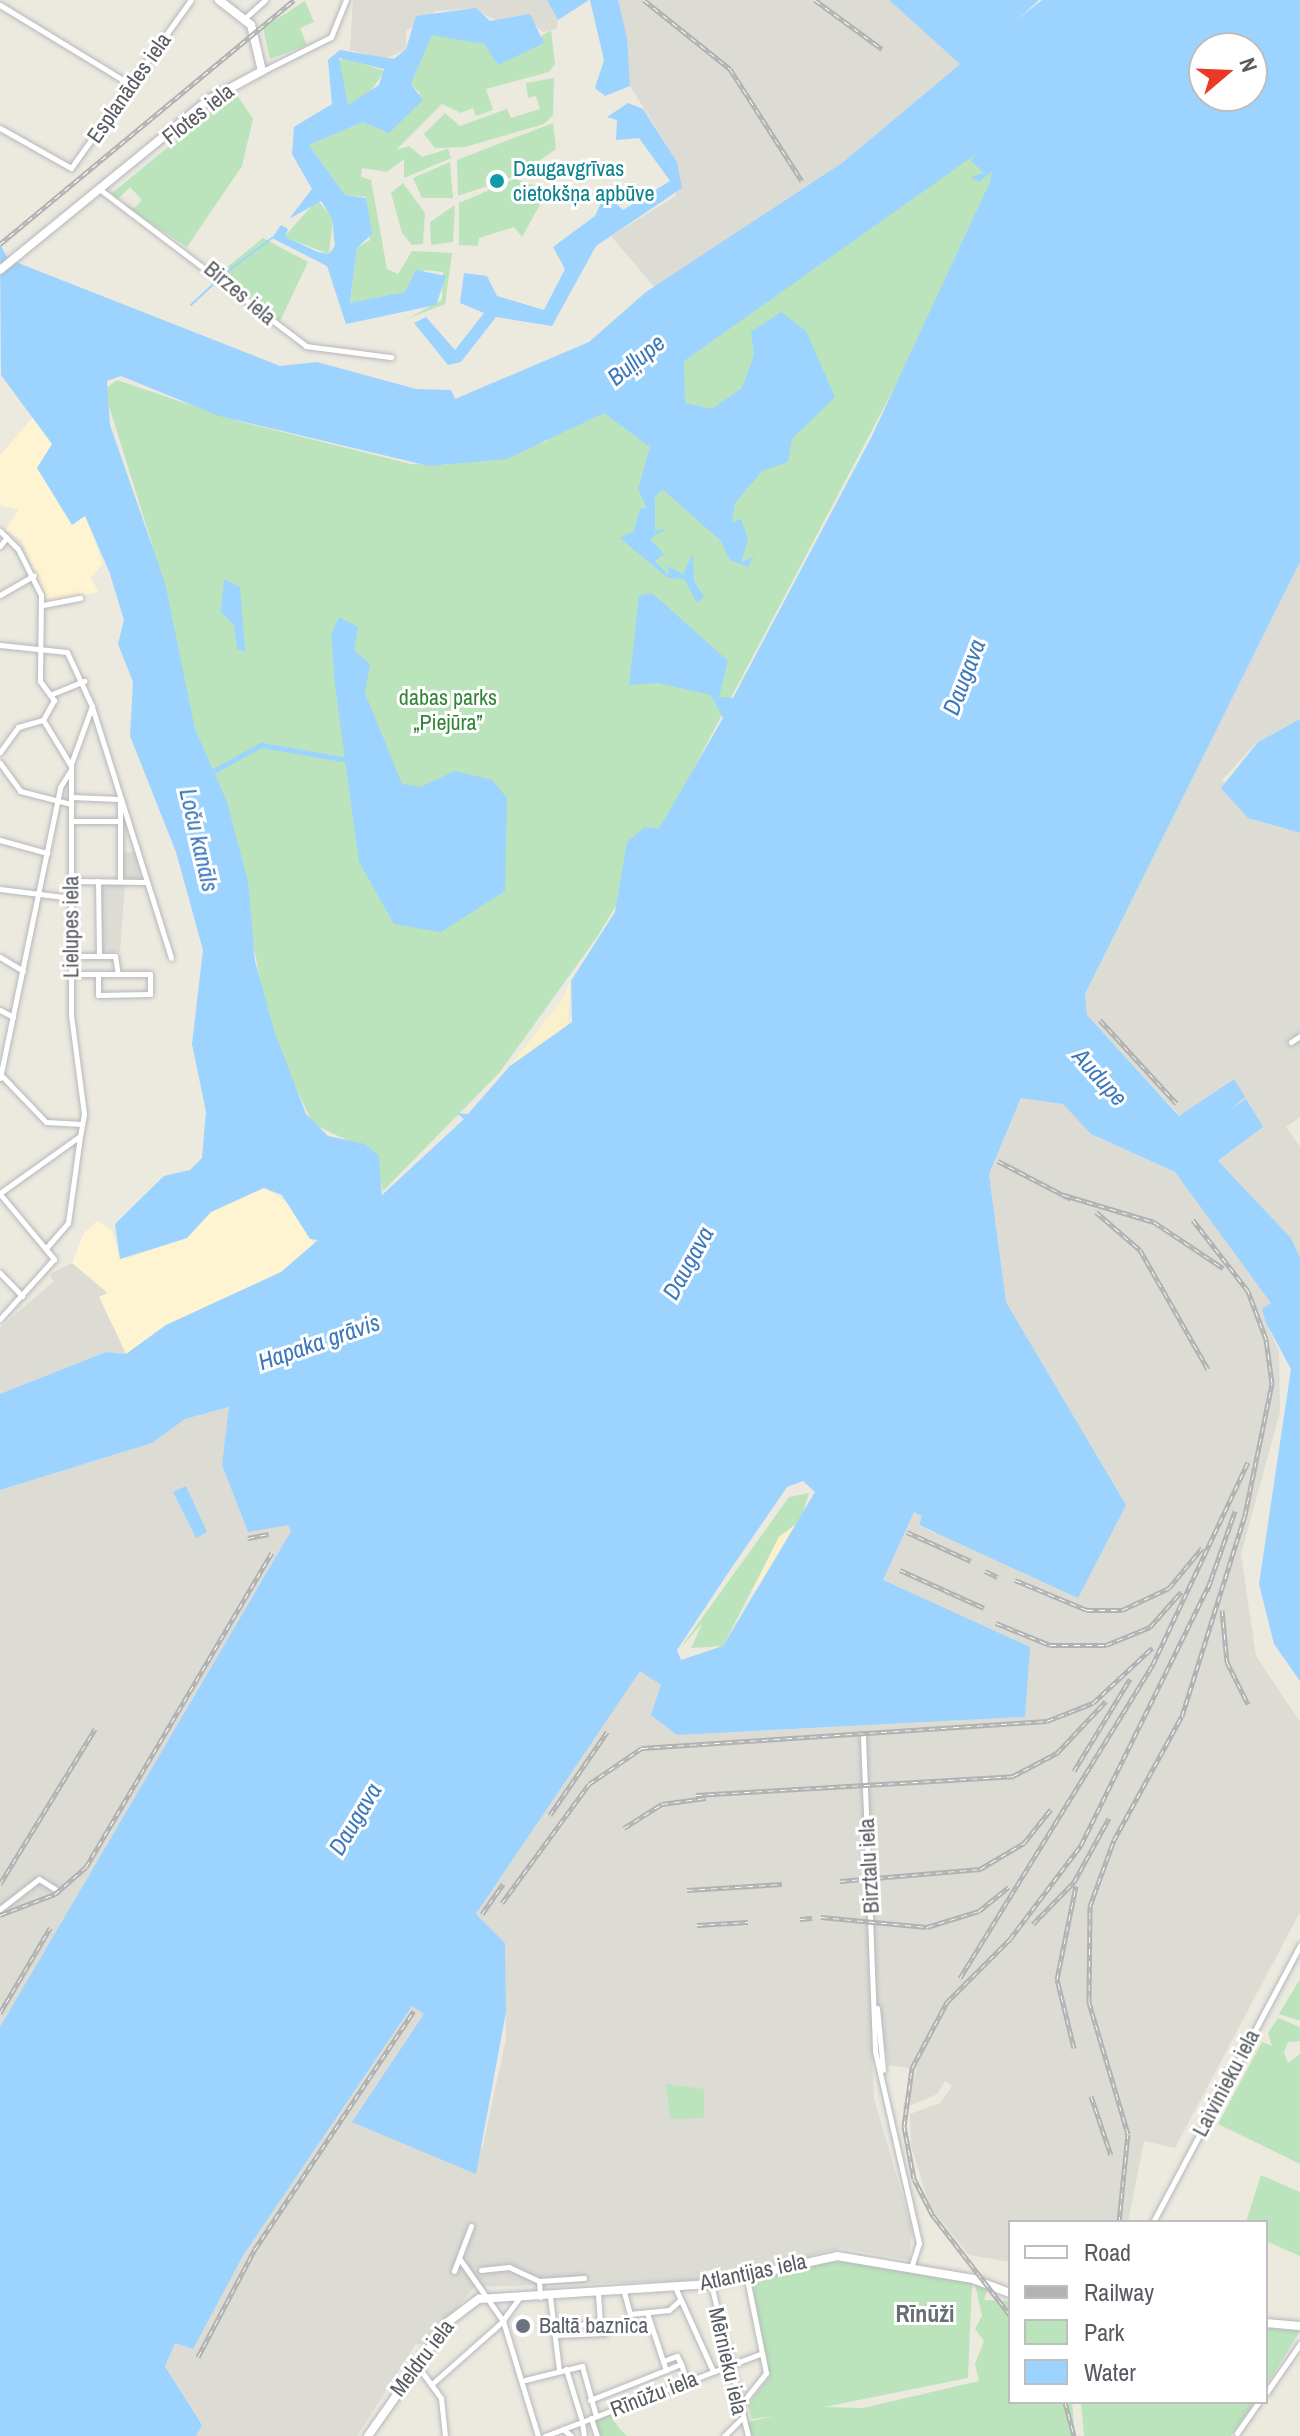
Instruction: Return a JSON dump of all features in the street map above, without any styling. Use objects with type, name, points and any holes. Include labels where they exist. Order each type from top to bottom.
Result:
[{"type":"main road","points":[[219,0],[245,18],[255,33],[262,71]]},
{"type":"main road","name":"Flotes iela","points":[[0,270],[102,191],[210,99],[262,71]]},
{"type":"main road","name":"Atlantijas iela","points":[[491,2297],[545,2298],[711,2284],[746,2273],[837,2256],[911,2269],[1008,2293]]},
{"type":"main road","name":"Meldru iela","points":[[368,2436],[458,2310],[491,2297]]},
{"type":"main road","points":[[1268,2323],[1300,2326]]},
{"type":"street","name":"Esplanādes iela","points":[[0,128],[62,168],[78,161],[191,0]]},
{"type":"street","points":[[245,18],[265,0]]},
{"type":"street","name":"Flotes iela","points":[[262,71],[331,37],[346,0]]},
{"type":"street","points":[[0,5],[131,85]]},
{"type":"street","name":"Birzes iela","points":[[102,191],[306,346],[391,357]]},
{"type":"street","points":[[0,531],[34,575],[43,605],[40,681],[52,694]]},
{"type":"street","points":[[0,546],[7,537]]},
{"type":"street","points":[[0,595],[34,575]]},
{"type":"street","points":[[43,605],[80,598]]},
{"type":"street","points":[[0,645],[67,652],[84,681],[171,958]]},
{"type":"street","points":[[82,1124],[46,1122],[0,1076],[57,802],[71,767],[43,720],[52,694],[84,681]]},
{"type":"street","name":"Lielupes iela","points":[[22,1296],[52,1263],[47,1247],[68,1223],[82,1124],[71,974],[71,767],[92,706]]},
{"type":"street","points":[[0,752],[18,727],[43,720]]},
{"type":"street","points":[[0,763],[20,791],[57,802],[121,799]]},
{"type":"street","points":[[120,881],[121,799]]},
{"type":"street","points":[[71,821],[120,821]]},
{"type":"street","points":[[0,840],[47,853]]},
{"type":"street","points":[[120,842],[135,842]]},
{"type":"street","points":[[71,881],[147,882]]},
{"type":"street","points":[[98,881],[99,956]]},
{"type":"street","points":[[0,889],[37,898],[71,898]]},
{"type":"street","points":[[71,956],[117,958],[118,974]]},
{"type":"street","points":[[0,957],[23,971]]},
{"type":"street","points":[[71,974],[98,974],[118,974],[150,974],[150,994],[98,995],[98,974]]},
{"type":"street","points":[[0,1010],[13,1017]]},
{"type":"street","points":[[1291,1042],[1300,1036]]},
{"type":"street","points":[[47,1247],[0,1194],[80,1136]]},
{"type":"street","points":[[0,1273],[22,1296],[0,1319]]},
{"type":"street","name":"Birztalu iela","points":[[863,1736],[874,1996],[882,2078],[919,2243],[911,2269]]},
{"type":"street","points":[[0,1909],[39,1879],[55,1889]]},
{"type":"street","name":"Laivinieku iela","points":[[1154,2220],[1300,1945]]},
{"type":"street","points":[[454,2271],[471,2226]]},
{"type":"street","points":[[459,2258],[491,2297],[503,2321],[525,2380],[538,2436]]},
{"type":"street","points":[[481,2270],[509,2267],[539,2281],[584,2278]]},
{"type":"street","points":[[738,2409],[765,2377],[746,2273]]},
{"type":"street","points":[[539,2281],[584,2436]]},
{"type":"street","name":"Mērnieku iela","points":[[711,2284],[740,2420],[748,2436]]},
{"type":"street","points":[[675,2287],[713,2371]]},
{"type":"street","points":[[624,2292],[627,2313],[669,2310],[680,2300]]},
{"type":"street","points":[[555,2335],[603,2332],[598,2294]]},
{"type":"street","name":"Meldru iela","points":[[433,2383],[503,2321],[519,2298]]},
{"type":"street","points":[[647,2313],[666,2370]]},
{"type":"street","points":[[554,2327],[600,2323]]},
{"type":"street","points":[[1268,2390],[1300,2344]]},
{"type":"street","name":"Rīnūžu iela","points":[[545,2436],[762,2353]]},
{"type":"street","points":[[663,2361],[677,2356],[688,2382]]},
{"type":"street","points":[[590,2400],[681,2364]]},
{"type":"street","points":[[417,2365],[433,2383],[445,2436]]},
{"type":"street","points":[[525,2380],[582,2366],[597,2436]]},
{"type":"street","points":[[1237,2433],[1258,2404]]},
{"type":"street","points":[[724,2436],[740,2420]]},
{"type":"street","points":[[563,2429],[571,2436]]},
{"type":"shaded area","points":[[353,0],[547,0],[558,20],[556,29],[543,32],[525,16],[500,22],[472,9],[436,11],[406,31],[406,49],[385,59],[350,50]]},
{"type":"shaded area","points":[[618,0],[889,0],[961,63],[842,163],[656,289],[611,236],[676,196],[677,162],[630,86]]},
{"type":"shaded area","points":[[35,415],[53,446],[72,525],[85,515],[103,564],[91,577],[98,592],[48,603],[21,540],[5,530],[19,510],[0,505],[0,455]]},
{"type":"shaded area","points":[[1300,562],[1300,719],[1257,742],[1222,780],[1263,823],[1300,833],[1300,1117],[1286,1127],[1300,1147],[1300,1258],[1291,1238],[1218,1162],[1263,1127],[1230,1111],[1239,1098],[1233,1079],[1180,1116],[1087,1015],[1085,994]]},
{"type":"shaded area","points":[[136,852],[141,880],[121,880],[122,853]]},
{"type":"shaded area","points":[[99,883],[125,883],[120,952],[100,951]]},
{"type":"shaded area","points":[[1022,1097],[1063,1104],[1097,1137],[1175,1172],[1264,1288],[1271,1303],[1266,1323],[1279,1351],[1280,1412],[1241,1554],[1256,1656],[1300,1722],[1300,1912],[1175,2148],[1144,2141],[1128,2220],[1008,2220],[1008,2262],[969,2255],[930,2207],[911,2146],[910,2114],[940,2103],[952,2086],[945,2081],[937,2094],[902,2109],[917,2069],[888,2065],[887,2053],[872,2054],[874,2098],[912,2230],[909,2260],[841,2248],[711,2280],[474,2287],[426,2345],[416,2344],[357,2436],[196,2436],[202,2425],[165,2365],[175,2342],[193,2349],[244,2254],[412,2006],[424,2014],[482,2150],[506,2039],[505,1943],[476,1914],[640,1670],[661,1685],[678,1735],[1025,1717],[1029,1647],[882,1580],[914,1512],[922,1516],[919,1526],[934,1533],[1126,1505],[1006,1302],[989,1174]]},
{"type":"shaded area","points":[[264,1188],[292,1205],[316,1246],[282,1272],[166,1325],[126,1354],[99,1296],[107,1292],[72,1263],[84,1233],[97,1221],[112,1230],[120,1259],[130,1257],[187,1238],[211,1212]]},
{"type":"shaded area","points":[[72,1263],[107,1293],[99,1297],[126,1354],[106,1352],[0,1394],[0,1328],[53,1282],[50,1274]]},
{"type":"shaded area","points":[[230,1407],[222,1465],[248,1531],[288,1525],[291,1531],[0,2027],[0,1490],[152,1443],[185,1419]]},
{"type":"green space","points":[[305,1],[314,22],[300,28],[307,45],[270,59],[263,28]]},
{"type":"green space","points":[[551,30],[555,64],[549,72],[486,89],[493,110],[476,116],[473,108],[461,113],[442,104],[396,150],[409,146],[422,157],[448,149],[451,158],[404,178],[404,159],[387,172],[362,168],[361,177],[371,180],[387,269],[398,274],[412,251],[452,253],[445,304],[407,319],[442,300],[443,272],[425,270],[405,292],[350,304],[357,248],[370,240],[366,197],[345,195],[309,145],[363,122],[382,128],[402,117],[420,93],[411,84],[432,34],[484,44],[506,59]]},
{"type":"green space","points":[[344,58],[385,71],[364,100],[348,105],[337,61]]},
{"type":"green space","points":[[554,78],[553,115],[544,124],[465,147],[435,148],[424,134],[445,113],[460,126],[507,109],[511,118],[540,109],[536,96],[528,98],[526,83]]},
{"type":"green space","points":[[235,92],[253,119],[242,166],[187,247],[121,203],[134,208],[142,200],[130,187],[117,200],[111,194]]},
{"type":"green space","points":[[553,123],[556,149],[519,175],[458,196],[457,160]]},
{"type":"green space","name":"dabas parks „Piejūra”","points":[[982,149],[1002,160],[919,341],[656,840],[597,937],[500,1072],[383,1191],[376,1154],[313,1124],[269,1031],[234,835],[190,719],[152,544],[104,390],[117,380],[238,421],[411,464],[445,465],[545,442]]},
{"type":"green space","points":[[450,162],[453,198],[422,198],[413,178]]},
{"type":"green space","points":[[515,179],[548,190],[522,237],[514,227],[479,238],[478,246],[459,245],[459,203]]},
{"type":"green space","points":[[403,183],[425,213],[423,244],[412,245],[402,233],[391,193]]},
{"type":"green space","points":[[317,200],[333,218],[329,254],[284,237]]},
{"type":"green space","points":[[455,205],[453,242],[431,245],[430,222]]},
{"type":"green space","points":[[263,238],[308,262],[280,321],[221,272]]},
{"type":"green space","points":[[809,1493],[800,1521],[779,1537],[723,1646],[691,1648],[703,1622],[679,1650],[789,1497]]},
{"type":"green space","points":[[1300,1979],[1300,2021],[1279,2014]]},
{"type":"green space","points":[[1278,2018],[1300,2027],[1300,2041],[1288,2042],[1284,2053],[1288,2063],[1300,2054],[1300,2164],[1218,2124],[1262,2042],[1272,2046],[1268,2033]]},
{"type":"green space","points":[[665,2084],[704,2089],[704,2118],[671,2119]]},
{"type":"green space","points":[[1261,2175],[1300,2192],[1300,2256],[1268,2242],[1268,2220],[1247,2220]]},
{"type":"green space","points":[[840,2261],[972,2283],[968,2378],[824,2407],[863,2408],[979,2381],[975,2364],[984,2341],[975,2329],[982,2316],[975,2284],[987,2290],[984,2300],[1008,2301],[1008,2404],[1072,2404],[1075,2436],[748,2436],[742,2423],[774,2416],[752,2419],[748,2405],[770,2376],[751,2277]]},
{"type":"green space","points":[[1268,2328],[1300,2331],[1268,2383]]},
{"type":"green space","points":[[1081,2404],[1254,2404],[1231,2436],[1084,2436]]},
{"type":"green space","points":[[610,2415],[627,2436],[598,2436],[595,2420]]},
{"type":"sand","points":[[571,981],[567,1030],[510,1066],[560,1002]]},
{"type":"sand","points":[[800,1521],[757,1589],[752,1591],[779,1537]]},
{"type":"water","points":[[547,0],[589,0],[558,20]]},
{"type":"water","points":[[590,0],[618,0],[627,38],[630,86],[605,96],[595,88],[604,60]]},
{"type":"water","points":[[889,0],[1039,0],[1017,20],[1042,0],[1300,0],[1300,562],[1085,994],[1087,1015],[1179,1116],[1234,1079],[1245,1097],[1230,1110],[1246,1099],[1263,1127],[1218,1161],[1291,1238],[1300,1258],[1300,1681],[1274,1644],[1259,1584],[1291,1369],[1266,1323],[1262,1309],[1271,1303],[1175,1172],[1091,1134],[1063,1104],[1021,1098],[989,1174],[1006,1302],[1126,1505],[1078,1598],[919,1525],[922,1516],[914,1512],[883,1580],[1030,1647],[1025,1717],[677,1735],[651,1715],[661,1685],[640,1671],[476,1914],[505,1943],[506,2012],[476,2174],[352,2122],[424,2014],[412,2006],[244,2254],[193,2349],[175,2343],[165,2366],[202,2425],[196,2436],[0,2436],[0,2027],[291,1531],[288,1525],[248,1532],[222,1465],[229,1407],[185,1419],[152,1443],[0,1490],[0,1394],[106,1352],[126,1354],[166,1325],[281,1272],[318,1240],[310,1239],[282,1195],[264,1188],[211,1212],[187,1238],[120,1259],[115,1224],[164,1176],[190,1170],[202,1158],[206,1112],[192,1044],[203,950],[176,852],[130,736],[133,682],[118,644],[124,620],[109,571],[85,516],[72,525],[37,468],[52,444],[1,375],[0,244],[8,259],[280,366],[317,362],[416,389],[451,390],[455,399],[589,342],[646,292],[842,163],[960,64]],"holes":[[[976,154],[971,161],[984,173],[971,177],[979,182],[992,171],[990,182],[872,436],[733,698],[719,697],[728,661],[652,593],[639,596],[629,685],[658,683],[711,695],[723,718],[659,829],[645,827],[627,842],[615,912],[571,981],[572,1022],[510,1066],[468,1114],[457,1113],[464,1119],[382,1195],[379,1156],[365,1144],[328,1136],[306,1114],[274,1030],[255,961],[248,882],[227,802],[195,729],[165,583],[110,425],[107,381],[121,376],[219,416],[429,466],[507,459],[604,413],[650,447],[638,489],[647,509],[640,508],[634,531],[620,538],[668,578],[684,579],[697,603],[704,597],[694,581],[693,553],[683,574],[668,566],[669,576],[655,561],[664,554],[650,539],[667,528],[655,531],[655,497],[662,489],[720,540],[730,560],[748,567],[754,556],[741,563],[748,539],[741,519],[732,522],[735,503],[762,471],[788,462],[792,439],[835,397],[806,331],[781,312],[751,332],[754,355],[742,388],[712,409],[685,403],[684,361]],[[803,1481],[815,1492],[723,1646],[681,1660],[677,1650],[726,1576],[787,1487]]]},
{"type":"water","points":[[476,8],[490,21],[530,14],[544,43],[498,65],[484,44],[432,35],[411,84],[423,100],[389,133],[363,122],[309,145],[345,195],[366,198],[372,234],[357,248],[350,303],[405,292],[416,270],[446,276],[436,305],[346,324],[327,266],[272,238],[281,225],[288,229],[285,237],[318,252],[329,254],[335,246],[332,218],[321,201],[289,219],[312,189],[292,154],[294,127],[332,104],[328,60],[340,50],[394,59],[406,49],[416,16]],"holes":[[[339,58],[384,69],[379,85],[348,105]]]},
{"type":"water","points":[[628,103],[643,109],[677,162],[682,188],[596,246],[552,326],[496,317],[461,362],[448,365],[414,323],[426,317],[455,350],[484,313],[460,303],[464,273],[487,276],[497,296],[544,310],[565,269],[553,247],[595,216],[605,194],[623,210],[670,181],[639,138],[616,140],[617,120],[607,117]]},
{"type":"water","points":[[224,579],[240,587],[245,652],[237,649],[234,625],[221,612]]},
{"type":"water","points":[[339,617],[358,627],[354,650],[370,664],[365,693],[402,784],[420,787],[455,771],[492,780],[507,798],[505,891],[441,932],[394,924],[359,862],[335,685],[331,635]]},
{"type":"water","points":[[1300,719],[1300,833],[1248,818],[1221,788],[1258,742]]},
{"type":"water","points":[[186,1486],[207,1532],[196,1538],[173,1492]]},
{"type":"waterway","points":[[224,274],[272,238]]},
{"type":"waterway","points":[[191,305],[218,280]]},
{"type":"waterway","points":[[208,774],[261,745],[348,760]]},
{"type":"railway","points":[[0,244],[294,0]]},
{"type":"railway","points":[[644,0],[730,69],[802,181]]},
{"type":"railway","points":[[815,0],[882,49]]},
{"type":"railway","points":[[1100,1020],[1176,1103]]},
{"type":"railway","points":[[998,1161],[1071,1199]]},
{"type":"railway","points":[[1064,1195],[1154,1222],[1223,1268]]},
{"type":"railway","points":[[1096,1212],[1140,1250],[1208,1369]]},
{"type":"railway","points":[[1119,2220],[1128,2134],[1089,2002],[1090,1906],[1114,1840],[1182,1716],[1245,1515],[1272,1383],[1266,1339],[1248,1291],[1193,1220]]},
{"type":"railway","points":[[960,1978],[1153,1664],[1248,1462]]},
{"type":"railway","points":[[1207,1591],[1235,1511]]},
{"type":"railway","points":[[907,1532],[971,1561]]},
{"type":"railway","points":[[248,1538],[269,1534]]},
{"type":"railway","points":[[1015,1580],[1087,1610],[1122,1610],[1169,1588],[1202,1548]]},
{"type":"railway","points":[[0,1915],[55,1894],[86,1867],[272,1553]]},
{"type":"railway","points":[[900,1570],[984,1608]]},
{"type":"railway","points":[[985,1571],[998,1577]]},
{"type":"railway","points":[[1008,2312],[932,2214],[914,2179],[904,2126],[912,2068],[947,2002],[1010,1939],[1081,1845],[1211,1581]]},
{"type":"railway","points":[[996,1623],[1050,1645],[1106,1645],[1150,1627],[1181,1592]]},
{"type":"railway","points":[[1222,1610],[1227,1662],[1248,1704]]},
{"type":"railway","points":[[502,1903],[589,1784],[642,1748],[1047,1721],[1093,1703],[1152,1648]]},
{"type":"railway","points":[[1074,1771],[1130,1679]]},
{"type":"railway","points":[[696,1795],[1013,1776],[1057,1753],[1106,1701]]},
{"type":"railway","points":[[0,1884],[95,1729]]},
{"type":"railway","points":[[550,1815],[607,1732]]},
{"type":"railway","points":[[624,1828],[662,1804],[706,1798]]},
{"type":"railway","points":[[840,1881],[980,1869],[1024,1843],[1051,1809]]},
{"type":"railway","points":[[1033,1924],[1074,1882],[1109,1818]]},
{"type":"railway","points":[[482,1914],[503,1884]]},
{"type":"railway","points":[[687,1890],[782,1884]]},
{"type":"railway","points":[[1074,2048],[1057,1979],[1076,1886]]},
{"type":"railway","points":[[821,1917],[927,1927],[979,1911],[1009,1887]]},
{"type":"railway","points":[[800,1919],[812,1918]]},
{"type":"railway","points":[[697,1925],[748,1922]]},
{"type":"railway","points":[[0,2013],[50,1928]]},
{"type":"railway","points":[[198,2357],[255,2249],[414,2011]]},
{"type":"railway","points":[[1091,2096],[1111,2155]]},
{"type":"railway","points":[[1066,2404],[1074,2436]]},
{"type":"place","name":"Daugavgrīvas cietokšņa apbūve","points":[[497,181]]},
{"type":"place","name":"Baltā baznīca","points":[[523,2326]]},
{"type":"district","name":"Rīnūži","points":[[925,2314]]},
{"type":"water label","name":"Buļļupe","points":[[636,360]]},
{"type":"water label","name":"Daugava","points":[[964,677]]},
{"type":"water label","name":"Loču kanāls","points":[[199,840]]},
{"type":"water label","name":"Audupe","points":[[1100,1077]]},
{"type":"water label","name":"Daugava","points":[[688,1263]]},
{"type":"water label","name":"Hapaka grāvis","points":[[319,1342]]},
{"type":"water label","name":"Daugava","points":[[355,1819]]}]
